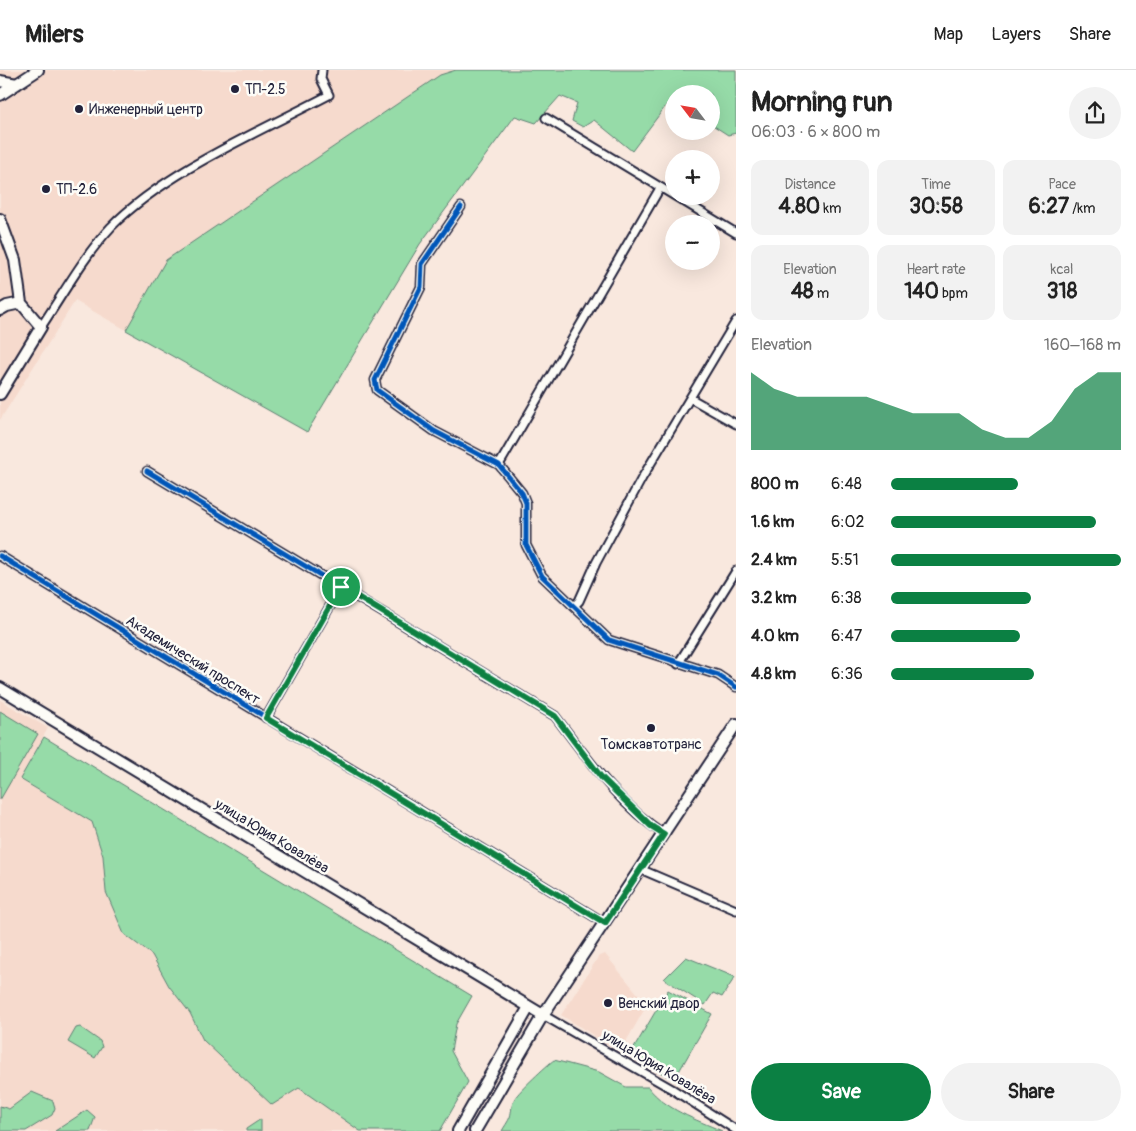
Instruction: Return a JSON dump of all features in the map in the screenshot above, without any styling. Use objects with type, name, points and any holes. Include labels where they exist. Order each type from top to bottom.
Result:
[{"type":"main road","points":[[0,95],[38,70]]},
{"type":"main road","points":[[0,81],[17,84]]},
{"type":"main road","points":[[0,219],[15,260],[21,303],[41,327],[0,394]]},
{"type":"main road","points":[[0,310],[7,306],[21,303]]},
{"type":"main road","name":"улица Юрия Ковалёва","points":[[0,688],[529,1007]]},
{"type":"main road","points":[[475,1131],[543,1015],[736,724]]},
{"type":"main road","points":[[458,1131],[529,1007],[543,1015]]},
{"type":"street","points":[[41,327],[97,245],[126,214],[183,172],[329,95],[321,79],[322,70]]},
{"type":"street","points":[[546,118],[736,233]]},
{"type":"street","points":[[499,465],[660,188]]},
{"type":"street","points":[[461,207],[422,264],[421,287],[375,380],[377,390],[434,431],[499,465],[522,493],[526,503],[526,545],[542,576],[609,640],[678,664],[718,675],[736,687]]},
{"type":"street","points":[[574,606],[579,601],[596,563],[642,478],[736,322]]},
{"type":"street","points":[[690,398],[736,424]]},
{"type":"street","points":[[146,471],[555,716],[601,777],[651,826],[664,834]]},
{"type":"street","name":"Академический проспект","points":[[0,556],[605,923]]},
{"type":"street","points":[[678,664],[736,570]]},
{"type":"street","points":[[266,718],[341,587]]},
{"type":"street","points":[[640,869],[736,910]]},
{"type":"street","name":"улица Юрия Ковалёва","points":[[543,1015],[672,1089],[736,1130]]},
{"type":"shaded area","points":[[0,70],[549,70],[420,244],[307,432],[75,301],[0,420]]},
{"type":"shaded area","points":[[0,700],[48,728],[20,779],[92,822],[103,856],[106,892],[124,934],[152,955],[169,986],[190,1013],[203,1040],[299,1087],[360,1131],[0,1131]]},
{"type":"shaded area","points":[[605,954],[647,1005],[620,1052],[561,1015],[599,956]]},
{"type":"green space","points":[[456,70],[736,70],[736,133],[728,135],[720,130],[720,85],[665,85],[665,107],[632,151],[594,120],[583,127],[572,121],[577,103],[560,96],[536,123],[515,116],[420,244],[307,432],[126,330],[166,260],[440,75]]},
{"type":"green space","points":[[0,711],[38,734],[0,800]]},
{"type":"green space","points":[[44,737],[472,996],[456,1024],[451,1051],[468,1082],[440,1131],[360,1131],[299,1088],[272,1105],[203,1040],[190,1013],[169,986],[152,955],[124,934],[106,892],[103,856],[92,822],[20,779]]},
{"type":"green space","points":[[686,957],[735,977],[722,997],[713,993],[705,1005],[664,979]]},
{"type":"green space","points":[[668,990],[712,1014],[674,1080],[630,1055]]},
{"type":"green space","points":[[80,1027],[100,1041],[102,1047],[95,1058],[68,1042],[76,1028]]},
{"type":"green space","points":[[554,1060],[599,1072],[626,1087],[648,1087],[672,1108],[722,1131],[502,1131],[510,1117],[517,1095]]},
{"type":"green space","points":[[32,1092],[53,1101],[55,1108],[52,1115],[26,1131],[0,1131],[0,1106],[9,1109]]},
{"type":"green space","points":[[87,1110],[95,1117],[90,1131],[55,1131]]},
{"type":"green space","points":[[261,1119],[261,1131],[246,1131],[246,1129]]},
{"type":"cycle path","points":[[461,207],[422,264],[421,287],[375,380],[377,390],[434,431],[499,465],[522,493],[526,503],[526,545],[542,576],[609,640],[718,675],[736,687]]},
{"type":"cycle path","points":[[147,471],[555,716],[618,795],[632,809],[664,834]]},
{"type":"cycle path","points":[[0,556],[605,923]]},
{"type":"place","name":"ТП-2.5","points":[[235,89]]},
{"type":"place","name":"Инженерный центр","points":[[79,109]]},
{"type":"place","name":"ТП-2.6","points":[[46,189]]},
{"type":"place","name":"Томскавтотранс","points":[[651,728]]},
{"type":"place","name":"Венский двор","points":[[608,1003]]},
{"type":"route","points":[[341,587],[555,716],[601,777],[651,826],[664,834],[605,923],[266,718],[341,587]]}]
